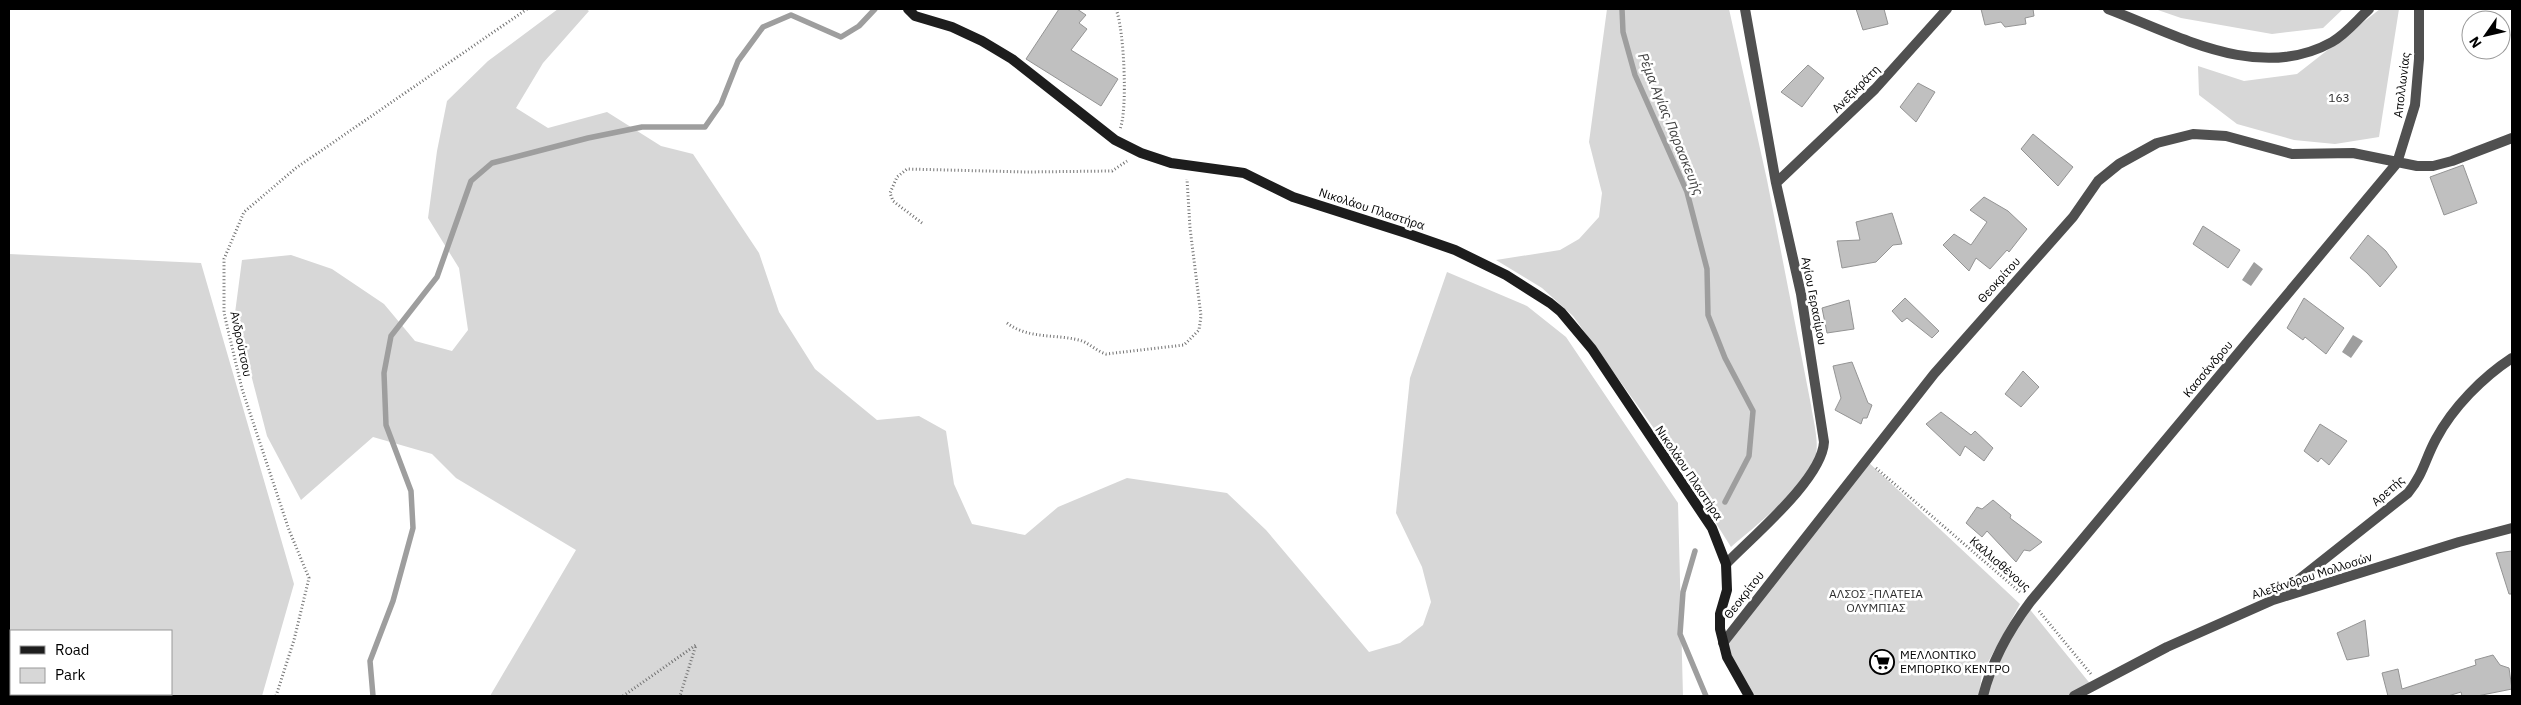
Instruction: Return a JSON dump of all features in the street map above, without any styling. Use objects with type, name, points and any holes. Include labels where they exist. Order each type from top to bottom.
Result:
[{"type":"street","name":"Νικολάου Πλαστήρα","points":[[908,9],[915,16],[952,27],[974,37],[1012,59],[1115,140],[1141,153],[1186,166],[1217,168],[1244,173],[1293,197],[1376,222],[1455,250],[1506,274],[1537,293],[1561,312],[1592,349],[1712,528],[1726,564]]},
{"type":"street","name":"Αγίου Γερασίμου","points":[[1726,564],[1800,488],[1817,467],[1824,450],[1822,421],[1801,294],[1776,183],[1745,9]]},
{"type":"street","name":"Ανεξικράτη","points":[[1776,183],[1875,89],[1947,9]]},
{"type":"street","points":[[2108,9],[2205,47],[2226,53],[2260,57],[2299,53],[2326,44],[2338,38],[2369,9]]},
{"type":"street","name":"Απολλωνίας","points":[[2397,163],[2415,105],[2420,59],[2419,9]]},
{"type":"street","name":"Θεοκρίτου","points":[[1723,643],[1866,460],[1980,320],[2073,217],[2098,181],[2138,152],[2165,140],[2202,134],[2233,138],[2283,153],[2302,155],[2353,154],[2397,163]]},
{"type":"street","points":[[2397,163],[2433,166],[2512,138]]},
{"type":"street","name":"Κασσάνδρου","points":[[1983,696],[1988,678],[2003,643],[2031,601],[2397,163]]},
{"type":"street","name":"Αρετής","points":[[2273,600],[2408,493],[2421,476],[2437,438],[2454,412],[2487,378],[2512,358]]},
{"type":"street","name":"Αλεξάνδρου Μολλοσών","points":[[2074,696],[2098,682],[2227,619],[2273,600],[2459,542],[2512,528]]},
{"type":"street","points":[[1726,564],[1726,590],[1720,614],[1723,643],[1730,664],[1749,696]]},
{"type":"path","name":"Ανδρούτσου","points":[[276,696],[294,640],[309,578],[289,530],[242,389],[224,313],[224,259],[244,212],[296,168],[527,9]]},
{"type":"path","points":[[1115,140],[1124,119],[1126,93],[1116,9]]},
{"type":"path","points":[[922,223],[893,201],[890,193],[897,177],[908,169],[1026,172],[1112,171],[1141,153]]},
{"type":"path","points":[[1008,323],[1016,330],[1031,334],[1081,340],[1096,351],[1106,354],[1184,345],[1199,330],[1201,316],[1190,228],[1186,166]]},
{"type":"path","name":"Καλλισθένους","points":[[1866,460],[2031,601],[2098,682]]},
{"type":"path","points":[[623,696],[696,645],[680,696]]},
{"type":"green space","points":[[558,9],[586,9],[589,11],[543,63],[516,108],[548,128],[607,112],[661,146],[693,154],[759,253],[779,312],[815,369],[877,420],[919,416],[946,431],[954,484],[972,524],[1025,535],[1058,507],[1127,478],[1227,493],[1266,530],[1369,652],[1400,643],[1423,625],[1431,602],[1422,567],[1396,513],[1410,378],[1447,272],[1527,306],[1566,337],[1678,503],[1683,696],[490,696],[576,550],[456,478],[432,454],[373,437],[301,500],[267,436],[235,313],[242,260],[291,255],[332,269],[384,304],[415,341],[452,351],[468,330],[459,268],[428,218],[437,151],[447,101],[488,61]]},
{"type":"green space","points":[[1607,9],[1729,9],[1767,180],[1811,405],[1817,446],[1810,470],[1801,482],[1778,506],[1731,547],[1671,452],[1573,316],[1542,288],[1496,260],[1560,250],[1579,239],[1599,217],[1602,193],[1589,142]]},
{"type":"green space","points":[[2155,9],[2343,9],[2323,28],[2272,34],[2181,18]]},
{"type":"green space","name":"163","points":[[2380,9],[2399,9],[2379,137],[2335,144],[2294,140],[2237,124],[2199,95],[2198,66],[2244,81],[2297,74]]},
{"type":"green space","points":[[9,254],[201,263],[294,584],[262,696],[9,696]]},
{"type":"green space","name":"ΑΛΣΟΣ -ΠΛΑΤΕΙΑ ΟΛΥΜΠΙΑΣ","points":[[1866,460],[2020,604],[1982,673],[1979,696],[1753,696],[1723,643]]},
{"type":"green space","points":[[2028,607],[2092,686],[2073,696],[1984,696],[1994,660]]},
{"type":"shaded area","points":[[2254,262],[2263,269],[2251,286],[2242,280]]},
{"type":"shaded area","points":[[2353,335],[2363,341],[2351,358],[2342,352]]},
{"type":"building","points":[[1059,9],[1077,9],[1086,15],[1079,23],[1087,29],[1071,50],[1118,79],[1101,106],[1026,59]]},
{"type":"building","points":[[1856,9],[1884,9],[1888,24],[1863,30]]},
{"type":"building","points":[[1981,9],[2033,9],[2034,16],[2025,18],[2026,24],[2005,27],[2001,22],[1985,25]]},
{"type":"building","points":[[1808,65],[1824,78],[1802,107],[1781,92]]},
{"type":"building","points":[[1918,83],[1935,92],[1916,122],[1900,107]]},
{"type":"building","points":[[2033,134],[2073,167],[2058,186],[2021,149]]},
{"type":"building","points":[[2463,165],[2477,203],[2444,215],[2430,177]]},
{"type":"building","points":[[1984,197],[2008,211],[2027,229],[2009,252],[2007,250],[1990,269],[1976,258],[1969,271],[1943,245],[1954,234],[1971,245],[1987,222],[1970,210]]},
{"type":"building","points":[[1892,213],[1902,244],[1893,245],[1876,262],[1842,268],[1837,241],[1860,240],[1856,222]]},
{"type":"building","points":[[2203,226],[2240,250],[2228,268],[2193,244]]},
{"type":"building","points":[[2368,235],[2386,251],[2397,267],[2380,287],[2350,258]]},
{"type":"building","points":[[1905,298],[1939,331],[1932,338],[1907,318],[1902,322],[1892,311]]},
{"type":"building","points":[[2304,298],[2344,328],[2326,354],[2305,337],[2303,340],[2287,328]]},
{"type":"building","points":[[1849,300],[1854,329],[1827,333],[1822,308]]},
{"type":"building","points":[[1852,362],[1868,403],[1872,405],[1867,418],[1863,418],[1861,424],[1835,410],[1841,398],[1833,366]]},
{"type":"building","points":[[2023,371],[2039,387],[2021,407],[2005,394]]},
{"type":"building","points":[[1941,412],[1971,435],[1975,431],[1993,448],[1984,461],[1965,446],[1960,456],[1926,424]]},
{"type":"building","points":[[2320,424],[2347,441],[2329,465],[2321,458],[2318,462],[2304,451]]},
{"type":"building","points":[[1993,500],[2011,515],[2010,518],[2042,542],[2030,551],[2024,550],[2016,562],[1987,531],[1982,537],[1966,523],[1977,507],[1982,509]]},
{"type":"building","points":[[2512,551],[2512,594],[2509,594],[2496,553]]},
{"type":"building","points":[[2365,620],[2369,656],[2347,660],[2337,633]]},
{"type":"building","points":[[2493,655],[2500,665],[2509,668],[2512,689],[2477,696],[2462,696],[2461,692],[2448,696],[2388,696],[2382,673],[2398,669],[2402,689],[2476,665],[2475,660]]},
{"type":"waterway","points":[[373,696],[370,661],[393,601],[413,528],[411,491],[386,425],[384,373],[391,336],[437,277],[471,181],[492,163],[588,138],[642,127],[705,127],[721,104],[738,61],[763,27],[791,15],[841,37],[859,26],[875,9]]},
{"type":"waterway","name":"Ρέμα Αγίας Παρασκευής","points":[[1622,9],[1623,32],[1635,75],[1687,192],[1707,269],[1708,315],[1725,358],[1753,411],[1749,456],[1725,502]]},
{"type":"waterway","points":[[1695,551],[1683,592],[1680,634],[1706,696]]},
{"type":"place","name":"ΜΕΛΛΟΝΤΙΚΟ ΕΜΠΟΡΙΚΟ ΚΕΝΤΡΟ","points":[[1882,662]]}]
